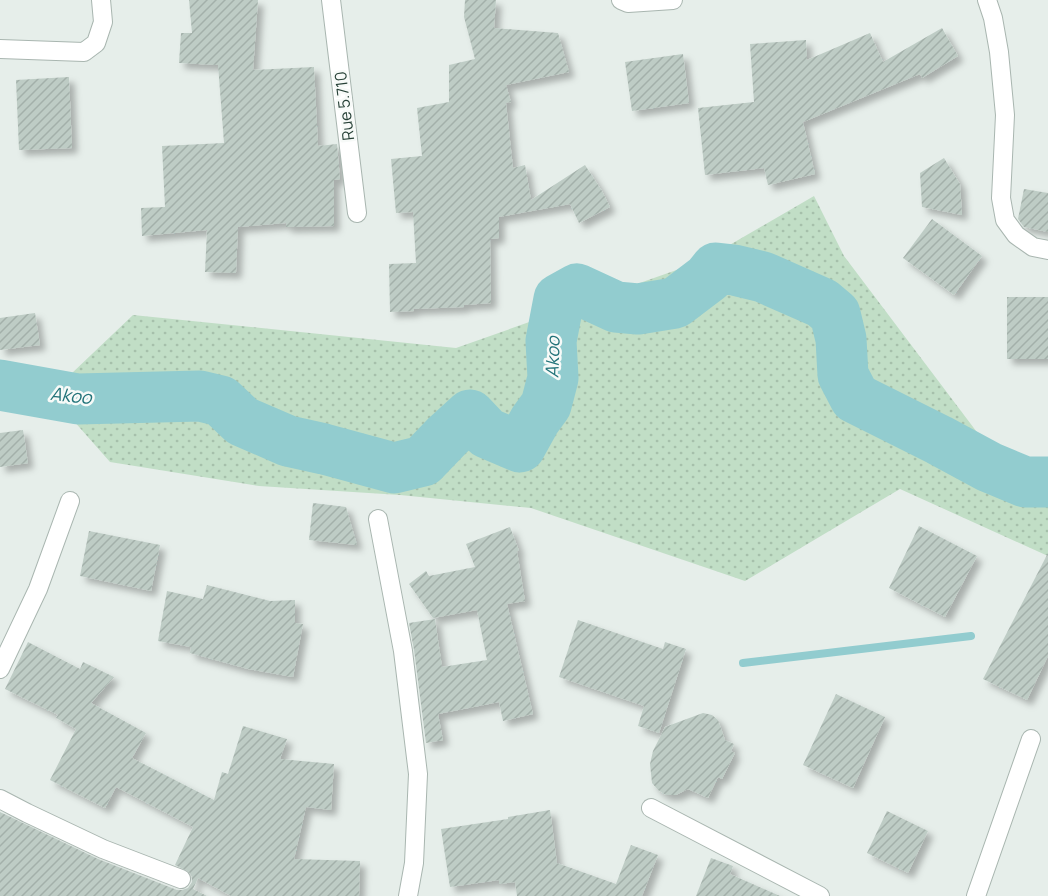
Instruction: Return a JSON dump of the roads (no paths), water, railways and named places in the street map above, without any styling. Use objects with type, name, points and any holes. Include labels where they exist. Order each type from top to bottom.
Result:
[{"type":"street","points":[[0,49],[84,51],[96,43],[103,22],[101,0]]},
{"type":"street","name":"Rue 5.710","points":[[331,0],[357,213]]},
{"type":"street","points":[[621,0],[628,3],[673,0]]},
{"type":"street","points":[[987,0],[999,51],[1005,115],[1001,198],[1005,220],[1016,235],[1033,247],[1048,250]]},
{"type":"street","points":[[0,669],[38,589],[70,501]]},
{"type":"street","points":[[378,519],[403,651],[418,774],[414,863],[408,896]]},
{"type":"street","points":[[976,896],[1031,739]]},
{"type":"street","points":[[0,799],[103,849],[181,879]]},
{"type":"street","points":[[651,808],[820,896]]},
{"type":"waterway","name":"Akoo","points":[[0,385],[78,399],[200,396],[221,401],[242,421],[288,441],[394,468],[423,461],[470,415],[487,433],[520,447],[546,405],[553,378],[551,341],[559,299],[577,289],[616,307],[638,309],[675,303],[708,278],[716,268],[763,277],[822,303],[835,314],[841,339],[843,375],[855,398],[989,467],[1025,482],[1048,482]]},
{"type":"waterway","points":[[743,663],[971,636]]}]
